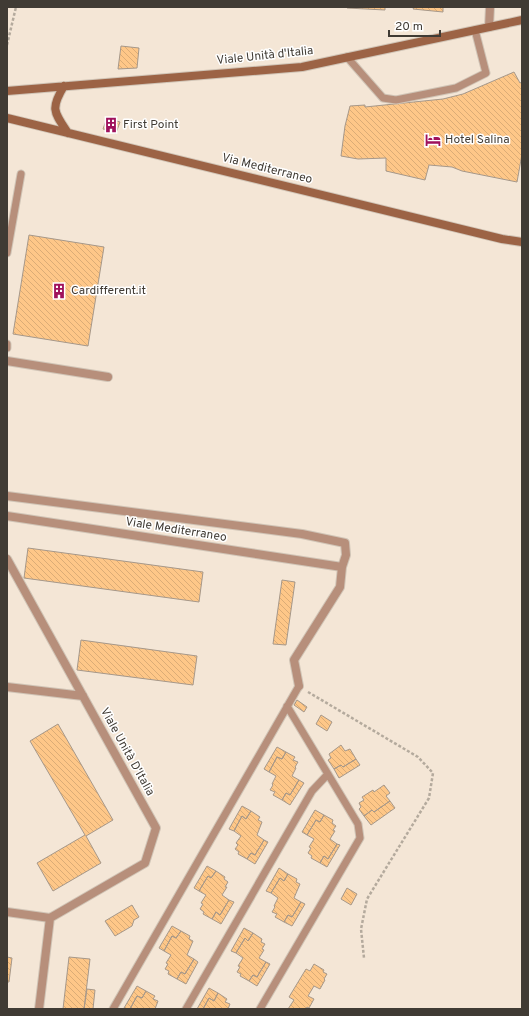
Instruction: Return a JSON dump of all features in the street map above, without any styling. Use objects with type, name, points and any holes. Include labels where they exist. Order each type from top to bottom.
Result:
[{"type":"main road","name":"Viale Unità d'Italia","points":[[7,91],[302,67],[522,20]]},
{"type":"main road","points":[[64,86],[57,97],[55,108],[59,120],[68,133]]},
{"type":"main road","name":"Via Mediterraneo","points":[[7,118],[502,239],[522,242]]},
{"type":"street","points":[[489,27],[490,7]]},
{"type":"street","points":[[7,361],[108,377]]},
{"type":"street","points":[[7,496],[302,534],[345,543],[346,555],[342,567],[340,587],[294,660],[298,686]]},
{"type":"street","name":"Viale Mediterraneo","points":[[7,516],[342,567]]},
{"type":"street","name":"Viale Unità D'Italia","points":[[7,560],[156,828],[145,863],[50,918]]},
{"type":"street","points":[[7,687],[83,696]]},
{"type":"street","points":[[7,912],[50,918],[39,1009]]},
{"type":"lane","points":[[347,57],[384,98],[396,100],[456,88],[486,73],[475,30]]},
{"type":"lane","points":[[7,253],[21,174]]},
{"type":"lane","points":[[113,1009],[298,686]]},
{"type":"lane","points":[[260,1009],[360,838],[358,824],[287,706]]},
{"type":"lane","points":[[186,1009],[312,791],[328,774]]},
{"type":"path","points":[[7,45],[16,7]]},
{"type":"path","points":[[298,686],[418,757],[433,774],[429,798],[367,899],[362,929],[364,958]]},
{"type":"building","points":[[385,7],[385,10],[347,8]]},
{"type":"building","points":[[414,7],[443,7],[443,12],[413,9]]},
{"type":"building","points":[[121,46],[139,48],[137,68],[118,69]]},
{"type":"building","name":"Hotel Salina","points":[[514,72],[520,83],[522,82],[522,154],[517,182],[462,171],[452,167],[429,165],[425,180],[386,171],[386,158],[358,159],[341,156],[345,126],[350,106],[365,105],[365,107],[443,99],[463,94]]},
{"type":"building","name":"First Point","points":[[107,118],[120,122],[116,133],[103,129]]},
{"type":"building","name":"Cardifferent.it","points":[[29,235],[104,247],[88,346],[13,334]]},
{"type":"building","points":[[28,548],[203,572],[199,602],[24,578]]},
{"type":"building","points":[[282,580],[295,582],[286,645],[273,644]]},
{"type":"building","points":[[81,640],[197,656],[193,685],[77,670]]},
{"type":"building","points":[[297,700],[307,707],[304,712],[294,705]]},
{"type":"building","points":[[321,715],[332,722],[327,731],[316,724]]},
{"type":"building","points":[[58,724],[113,820],[86,836],[101,863],[53,891],[37,863],[85,835],[30,741]]},
{"type":"building","points":[[341,745],[345,751],[350,749],[356,759],[343,767],[341,765],[334,769],[328,760],[331,758],[329,754]]},
{"type":"building","points":[[277,747],[286,752],[282,759],[277,757],[269,772],[264,769]]},
{"type":"building","points":[[286,752],[295,757],[293,760],[298,762],[292,776],[299,780],[290,795],[286,793],[282,800],[273,795],[275,792],[270,790],[276,776],[269,772],[277,757],[282,759]]},
{"type":"building","points":[[356,759],[360,765],[339,778],[334,769],[341,765],[343,767]]},
{"type":"building","points":[[299,780],[304,783],[290,805],[282,800],[286,793],[290,795]]},
{"type":"building","points":[[384,785],[390,793],[386,796],[390,801],[374,812],[372,810],[364,816],[359,809],[361,807],[359,803],[364,800],[362,797],[373,790],[374,792]]},
{"type":"building","points":[[390,801],[395,808],[371,825],[364,816],[372,810],[374,812]]},
{"type":"building","points":[[242,806],[251,811],[246,819],[242,816],[234,831],[229,829]]},
{"type":"building","points":[[315,810],[324,815],[320,822],[316,820],[307,835],[302,832]]},
{"type":"building","points":[[251,811],[260,817],[258,820],[262,822],[257,835],[264,840],[255,855],[251,853],[247,859],[238,854],[239,852],[235,849],[238,845],[236,843],[241,836],[234,831],[242,816],[246,819]]},
{"type":"building","points":[[324,815],[333,820],[332,823],[336,826],[330,839],[337,844],[328,859],[324,856],[320,863],[311,858],[312,856],[308,853],[311,848],[309,847],[314,839],[307,835],[316,820],[320,822]]},
{"type":"building","points":[[264,840],[268,842],[255,864],[247,859],[251,853],[255,855]]},
{"type":"building","points":[[337,844],[340,845],[327,867],[320,863],[324,856],[328,859]]},
{"type":"building","points":[[207,866],[216,871],[211,878],[208,876],[199,891],[194,888]]},
{"type":"building","points":[[279,868],[288,874],[284,881],[280,878],[271,893],[266,891]]},
{"type":"building","points":[[216,871],[225,877],[224,879],[228,882],[222,895],[229,900],[220,915],[216,912],[212,919],[203,914],[204,912],[200,909],[203,904],[201,903],[206,895],[199,891],[208,876],[211,878]]},
{"type":"building","points":[[288,874],[297,879],[296,882],[300,884],[294,898],[301,902],[292,917],[288,915],[284,922],[275,917],[277,914],[272,912],[278,898],[271,893],[280,878],[284,881]]},
{"type":"building","points":[[347,888],[357,894],[351,905],[341,899]]},
{"type":"building","points":[[229,900],[234,902],[221,924],[212,919],[216,912],[220,915]]},
{"type":"building","points":[[301,902],[305,904],[292,926],[284,922],[288,915],[292,917]]},
{"type":"building","points":[[132,905],[139,917],[134,920],[132,926],[115,936],[105,921]]},
{"type":"building","points":[[172,926],[181,931],[176,938],[172,936],[164,951],[159,948]]},
{"type":"building","points":[[244,928],[253,933],[248,941],[245,938],[236,953],[231,951]]},
{"type":"building","points":[[181,931],[190,936],[189,939],[193,941],[187,955],[194,959],[185,974],[181,972],[177,979],[168,974],[169,971],[165,969],[168,964],[166,963],[171,955],[164,951],[172,936],[176,938]]},
{"type":"building","points":[[253,933],[262,939],[261,942],[265,944],[262,949],[264,950],[259,958],[266,962],[257,977],[253,975],[249,981],[240,976],[241,974],[237,972],[240,967],[238,966],[243,958],[236,953],[245,938],[248,941]]},
{"type":"building","points":[[7,957],[12,958],[9,982],[7,982]]},
{"type":"building","points":[[69,957],[90,959],[84,1009],[63,1009]]},
{"type":"building","points":[[194,959],[198,962],[186,984],[177,979],[181,972],[185,974]]},
{"type":"building","points":[[266,962],[270,964],[257,986],[249,981],[253,975],[257,977]]},
{"type":"building","points":[[314,964],[324,970],[323,972],[327,974],[320,989],[314,986],[308,996],[314,999],[309,1008],[288,1009],[294,1000],[289,997],[306,969],[310,971]]},
{"type":"building","points":[[137,986],[146,991],[142,998],[137,996],[130,1009],[124,1008]]},
{"type":"building","points":[[209,988],[218,993],[214,1001],[209,998],[203,1009],[197,1009]]},
{"type":"building","points":[[87,989],[95,990],[93,1009],[84,1009]]},
{"type":"building","points":[[146,991],[155,996],[153,999],[158,1001],[155,1009],[130,1009],[137,996],[142,998]]},
{"type":"building","points":[[218,993],[227,999],[225,1002],[230,1004],[228,1009],[203,1009],[209,998],[214,1001]]},
{"type":"place","name":"First Point","points":[[111,125]]},
{"type":"place","name":"Hotel Salina","points":[[433,140]]},
{"type":"place","name":"Cardifferent.it","points":[[59,291]]}]
